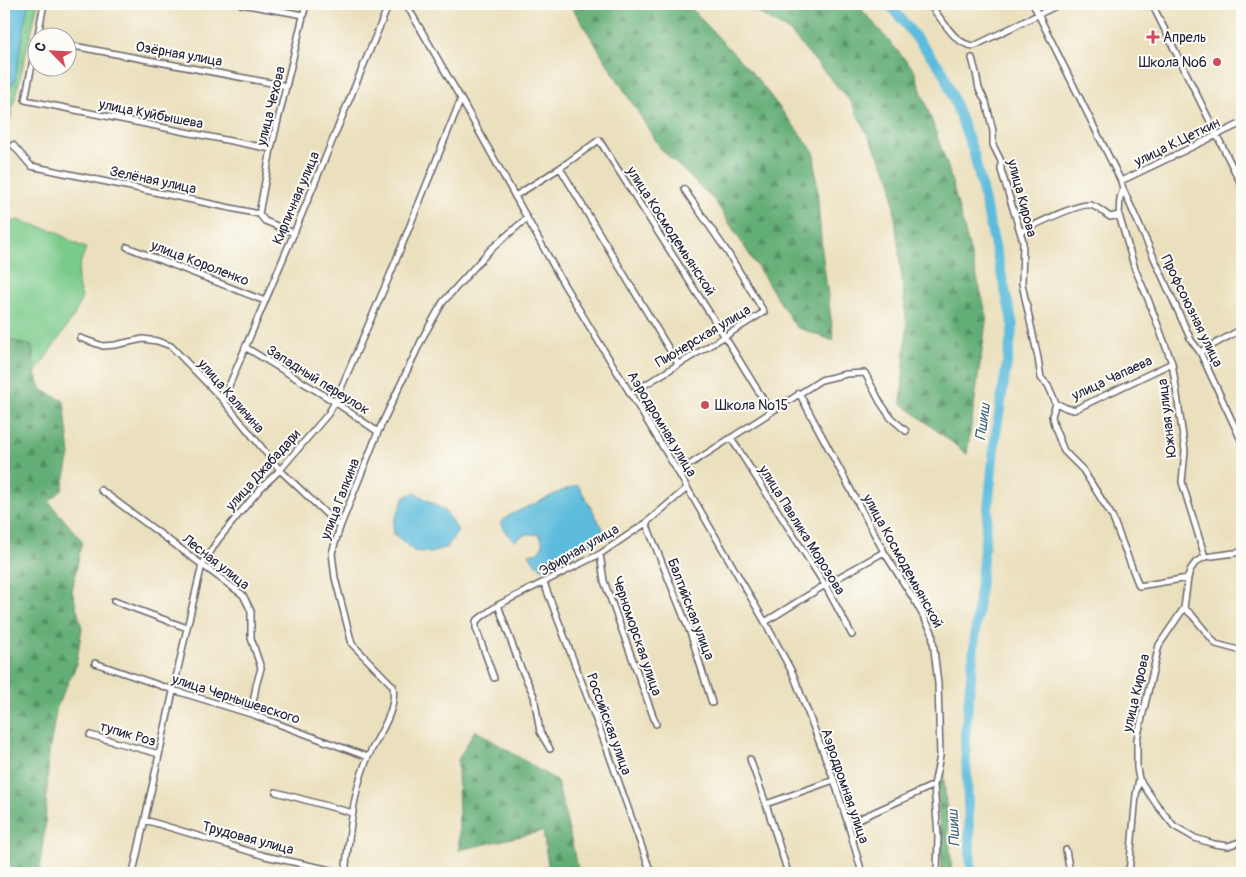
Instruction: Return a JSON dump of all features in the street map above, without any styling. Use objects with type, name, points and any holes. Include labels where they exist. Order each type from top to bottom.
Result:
[{"type":"street","points":[[39,28],[44,4]]},
{"type":"street","points":[[241,4],[304,15]]},
{"type":"street","name":"улица Чехова","points":[[259,214],[271,150],[306,4]]},
{"type":"street","name":"Кирпичная улица","points":[[223,400],[389,4]]},
{"type":"street","name":"Аэродромная улица","points":[[406,4],[563,283],[678,472],[793,674],[834,780],[862,873]]},
{"type":"street","points":[[928,4],[958,39],[967,45],[974,46],[1060,4]]},
{"type":"street","name":"Профсоюзная улица","points":[[1033,4],[1122,181],[1123,189],[1191,340],[1200,352],[1242,442]]},
{"type":"street","points":[[1152,4],[1242,186]]},
{"type":"street","name":"Озёрная улица","points":[[78,47],[287,86]]},
{"type":"street","name":"улица Кирова","points":[[972,58],[979,89],[986,102],[993,130],[993,145],[1001,161],[1001,170],[1023,241],[1022,284],[1038,358],[1040,378],[1048,385],[1056,403]]},
{"type":"street","name":"улица Куйбышева","points":[[30,78],[26,100],[271,150]]},
{"type":"street","name":"улица Джабадари","points":[[134,873],[202,565],[218,540],[239,514],[328,414],[335,402],[390,275],[461,99]]},
{"type":"street","name":"улица К.Цеткин","points":[[1122,181],[1242,123]]},
{"type":"street","name":"улица Космодемьянской","points":[[560,168],[599,140],[725,336],[771,412]]},
{"type":"street","name":"Зелёная улица","points":[[13,145],[31,166],[259,214],[265,221],[294,232]]},
{"type":"street","points":[[515,196],[560,168],[678,364]]},
{"type":"street","name":"Пионерская улица","points":[[630,394],[764,312],[728,253],[684,189]]},
{"type":"street","name":"Профсоюзная улица","points":[[1123,189],[1120,198],[1119,215],[1135,269],[1172,363]]},
{"type":"street","points":[[1020,232],[1066,210],[1088,204],[1110,217],[1119,215]]},
{"type":"street","name":"улица Галкина","points":[[345,873],[356,790],[368,757],[390,713],[394,701],[394,693],[393,686],[352,644],[335,578],[332,553],[340,527],[378,432],[424,335],[443,302],[490,250],[527,218]]},
{"type":"street","name":"улица Короленко","points":[[127,247],[265,301]]},
{"type":"street","points":[[1200,352],[1242,328]]},
{"type":"street","name":"улица Калинина","points":[[80,338],[103,346],[143,339],[171,346],[223,400],[280,470],[340,527]]},
{"type":"street","name":"Западный переулок","points":[[245,347],[335,402],[378,432]]},
{"type":"street","name":"улица Чапаева","points":[[1172,363],[1074,410],[1056,403],[1052,416],[1064,451],[1083,470],[1112,516],[1138,586],[1188,578]]},
{"type":"street","name":"Южная улица","points":[[1172,363],[1185,452],[1182,482],[1205,557]]},
{"type":"street","points":[[678,472],[821,380],[846,374],[865,373],[880,402],[891,418],[906,431]]},
{"type":"street","name":"улица Космодемьянской","points":[[799,393],[884,552],[932,632],[938,684],[940,756],[934,785],[938,836],[937,873]]},
{"type":"street","name":"улица Павлика Морозова","points":[[731,438],[825,586],[852,635]]},
{"type":"street","name":"Эфирная улица","points":[[494,678],[476,628],[476,621],[498,605],[600,554],[646,523],[687,488]]},
{"type":"street","name":"Лесная улица","points":[[101,490],[243,595],[251,611],[251,638],[260,668],[251,714]]},
{"type":"street","name":"Балтийская улица","points":[[646,523],[691,635],[712,703]]},
{"type":"street","points":[[765,622],[884,552]]},
{"type":"street","points":[[1188,578],[1190,570],[1196,562],[1205,557],[1242,552]]},
{"type":"street","name":"Черноморская улица","points":[[600,554],[604,581],[656,724]]},
{"type":"street","name":"улица Кирова","points":[[1129,872],[1139,779],[1137,739],[1159,646],[1184,608],[1188,578]]},
{"type":"street","name":"Российская улица","points":[[544,583],[606,746],[651,873]]},
{"type":"street","points":[[114,602],[187,628]]},
{"type":"street","points":[[498,605],[520,666],[534,696],[540,732],[550,749]]},
{"type":"street","points":[[1184,608],[1216,644],[1242,651]]},
{"type":"street","name":"улица Чернышевского","points":[[95,663],[251,714],[368,757]]},
{"type":"street","name":"тупик Роз","points":[[90,735],[160,754]]},
{"type":"street","points":[[750,759],[788,873]]},
{"type":"street","points":[[1139,779],[1156,805],[1174,826],[1195,838],[1214,844],[1228,846],[1242,841]]},
{"type":"street","points":[[766,804],[834,780]]},
{"type":"street","points":[[848,824],[934,785]]},
{"type":"street","points":[[276,792],[353,813]]},
{"type":"street","name":"Трудовая улица","points":[[145,820],[265,856],[345,873]]},
{"type":"street","points":[[1066,850],[1070,873]]},
{"type":"street","points":[[1118,873],[1129,872]]},
{"type":"green space","points":[[4,4],[38,4],[32,28],[28,28],[28,45],[4,144]]},
{"type":"green space","points":[[570,4],[687,4],[755,76],[814,152],[822,251],[834,341],[796,327],[715,201],[661,149]]},
{"type":"green space","points":[[743,4],[857,4],[914,70],[948,167],[987,316],[967,454],[901,403],[907,327],[891,180],[851,102],[789,31]]},
{"type":"green space","points":[[18,220],[57,232],[86,248],[78,272],[78,284],[82,297],[74,316],[35,373],[32,347],[4,338],[4,224]]},
{"type":"green space","points":[[4,338],[32,346],[35,373],[42,390],[64,401],[70,455],[62,490],[49,502],[82,541],[72,591],[82,628],[76,666],[57,706],[49,753],[45,826],[39,873],[4,873]]},
{"type":"green space","points":[[475,730],[557,781],[579,873],[549,873],[543,831],[459,850],[458,760]]},
{"type":"green space","points":[[943,769],[952,873],[942,873],[937,784]]},
{"type":"water","points":[[4,4],[28,4],[15,80],[4,94]]},
{"type":"water","points":[[578,485],[606,534],[556,567],[542,568],[535,564],[529,554],[538,552],[543,545],[540,535],[527,534],[515,541],[506,533],[501,522],[510,515]]},
{"type":"water","points":[[414,492],[445,511],[458,531],[447,547],[431,553],[414,551],[394,534],[393,524],[404,498]]},
{"type":"waterway","name":"Пшиш","points":[[889,4],[943,71],[974,154],[1013,325],[995,440],[965,736],[971,873]]},
{"type":"place","name":"Апрель","points":[[1153,37]]},
{"type":"place","name":"Школа №6","points":[[1217,62]]},
{"type":"place","name":"Школа №15","points":[[705,405]]}]
